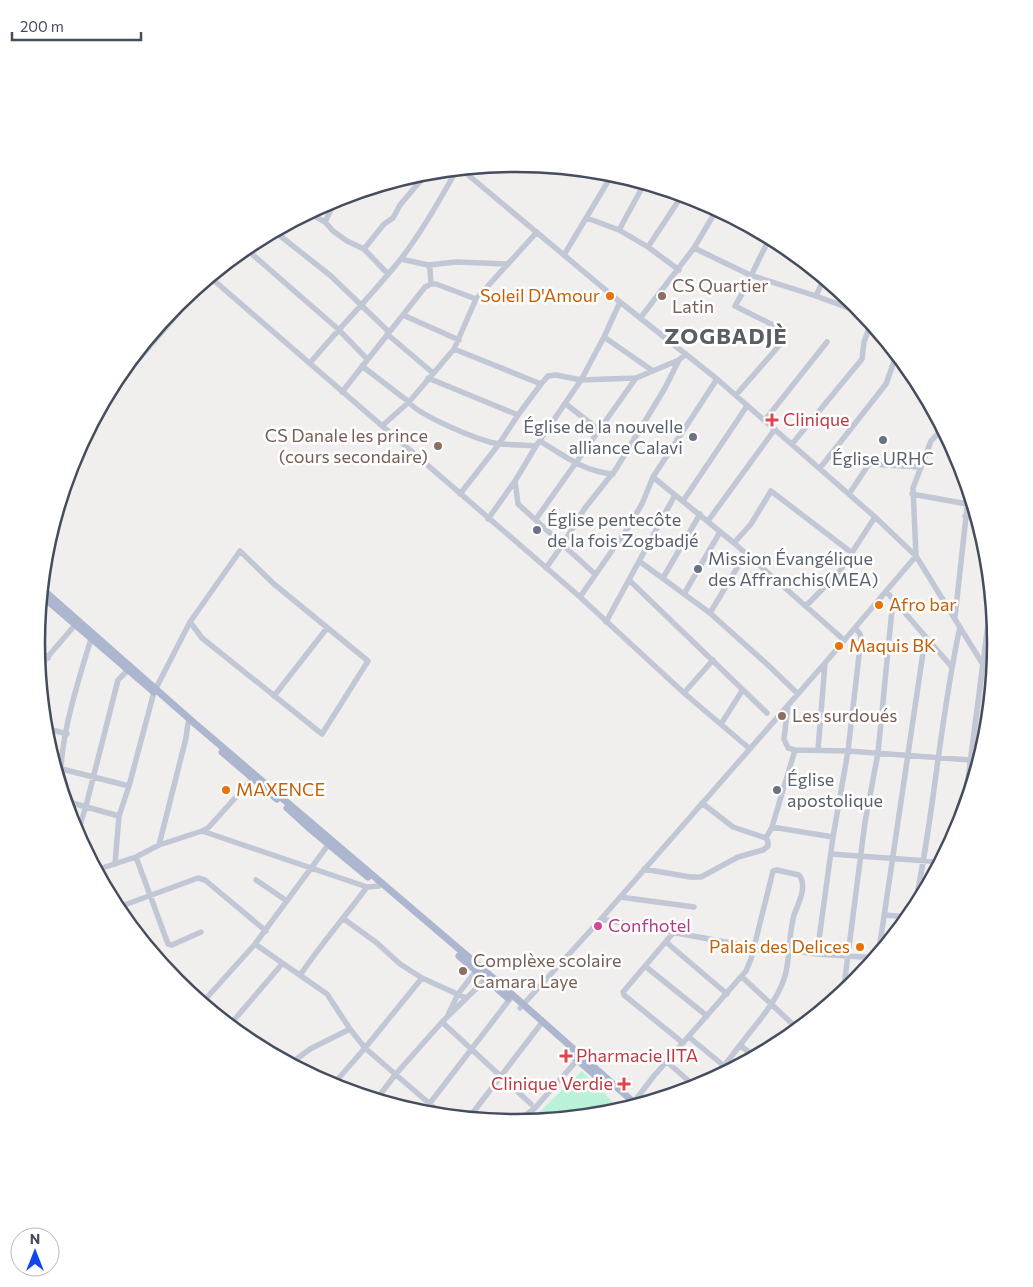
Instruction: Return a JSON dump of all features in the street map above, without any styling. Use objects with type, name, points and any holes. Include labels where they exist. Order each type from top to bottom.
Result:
[{"type":"main road","points":[[48,594],[93,637],[189,721],[630,1101]]},
{"type":"main road","points":[[47,600],[78,623]]},
{"type":"main road","points":[[380,884],[476,971],[521,1006],[579,1058]]},
{"type":"street","points":[[468,175],[620,302],[736,395],[875,517],[916,556],[982,663]]},
{"type":"street","points":[[310,363],[401,259],[441,199],[453,176]]},
{"type":"street","points":[[564,255],[608,181]]},
{"type":"street","points":[[364,249],[384,224],[393,218],[400,205],[420,182]]},
{"type":"street","points":[[619,230],[641,189]]},
{"type":"street","points":[[648,247],[679,201]]},
{"type":"street","points":[[325,222],[330,211]]},
{"type":"street","points":[[641,317],[679,270],[714,216]]},
{"type":"street","points":[[316,217],[325,222],[333,231],[347,241],[364,249],[388,274]]},
{"type":"street","points":[[586,218],[619,230],[648,247],[679,270]]},
{"type":"street","points":[[383,425],[409,402],[454,349],[476,299],[537,232]]},
{"type":"street","points":[[280,236],[331,276],[388,333],[433,373]]},
{"type":"street","points":[[736,395],[785,339],[783,330],[735,306],[766,244]]},
{"type":"street","points":[[694,248],[750,275],[845,307]]},
{"type":"street","points":[[251,254],[338,329],[367,359]]},
{"type":"street","points":[[401,259],[428,265],[456,262],[508,264]]},
{"type":"street","points":[[428,265],[431,284]]},
{"type":"street","points":[[215,281],[580,597],[684,693],[750,749]]},
{"type":"street","points":[[342,392],[425,287],[436,284],[476,299]]},
{"type":"street","points":[[816,296],[821,284]]},
{"type":"street","points":[[488,519],[581,380],[620,302]]},
{"type":"street","points":[[403,315],[459,340]]},
{"type":"street","points":[[792,444],[862,359],[864,342],[869,331]]},
{"type":"street","points":[[604,337],[653,371]]},
{"type":"street","points":[[765,420],[827,342]]},
{"type":"street","points":[[454,349],[541,384]]},
{"type":"street","points":[[460,494],[548,376],[552,374],[581,380],[636,378],[679,360],[686,354]]},
{"type":"street","points":[[546,568],[585,508],[613,474],[665,388],[679,360]]},
{"type":"street","points":[[820,468],[886,384],[894,361]]},
{"type":"street","points":[[362,366],[409,402],[415,409],[452,428],[499,444],[538,444],[576,464],[596,472],[613,474]]},
{"type":"street","points":[[428,378],[518,415]]},
{"type":"street","points":[[536,519],[636,378]]},
{"type":"street","points":[[580,597],[627,529],[642,504],[653,477],[716,379]]},
{"type":"street","points":[[566,404],[599,430]]},
{"type":"street","points":[[683,501],[748,406]]},
{"type":"street","points":[[708,521],[775,429]]},
{"type":"street","points":[[521,1006],[601,919],[916,556],[912,494],[914,482],[931,441],[938,433]]},
{"type":"street","points":[[849,494],[868,464],[920,467]]},
{"type":"street","points":[[653,477],[734,543],[844,640]]},
{"type":"street","points":[[515,481],[518,504],[595,574]]},
{"type":"street","points":[[734,543],[750,524],[771,491],[852,553]]},
{"type":"street","points":[[912,494],[967,504]]},
{"type":"street","points":[[606,622],[674,495]]},
{"type":"street","points":[[955,617],[967,505]]},
{"type":"street","points":[[663,578],[700,514]]},
{"type":"street","points":[[965,516],[971,516]]},
{"type":"street","points":[[806,606],[840,571],[875,517]]},
{"type":"street","points":[[684,594],[720,532]]},
{"type":"street","points":[[115,864],[119,816],[155,690],[190,622],[240,551],[274,584],[368,661],[322,734],[202,638],[190,622]]},
{"type":"street","points":[[710,612],[746,554]]},
{"type":"street","points":[[639,561],[710,612],[797,694]]},
{"type":"street","points":[[629,580],[742,688],[742,691],[767,713]]},
{"type":"street","points":[[886,591],[952,666]]},
{"type":"street","points":[[845,982],[865,822],[878,753],[893,599]]},
{"type":"street","points":[[46,660],[78,623]]},
{"type":"street","points":[[968,780],[987,625]]},
{"type":"street","points":[[917,892],[952,666],[960,627]]},
{"type":"street","points":[[274,696],[327,628]]},
{"type":"street","points":[[817,954],[833,837],[848,751],[861,638],[855,628]]},
{"type":"street","points":[[60,761],[80,674],[93,637]]},
{"type":"street","points":[[879,945],[909,755],[923,648],[927,639]]},
{"type":"street","points":[[684,693],[713,660]]},
{"type":"street","points":[[818,750],[825,663]]},
{"type":"street","points":[[81,823],[118,680],[129,668]]},
{"type":"street","points":[[721,724],[742,691]]},
{"type":"street","points":[[788,705],[784,739],[788,748],[795,750],[848,751],[970,760]]},
{"type":"street","points":[[159,845],[189,721]]},
{"type":"street","points":[[53,731],[66,734]]},
{"type":"street","points":[[644,869],[690,877],[701,877],[738,857],[764,850],[768,846],[766,838],[772,827],[795,750]]},
{"type":"street","points":[[62,769],[128,786]]},
{"type":"street","points":[[102,868],[208,828],[254,777]]},
{"type":"street","points":[[73,803],[119,816]]},
{"type":"street","points":[[702,803],[734,827],[766,838]]},
{"type":"street","points":[[772,827],[833,837]]},
{"type":"street","points":[[202,831],[367,887],[380,884]]},
{"type":"street","points":[[206,998],[266,931],[330,841]]},
{"type":"street","points":[[831,854],[934,862]]},
{"type":"street","points":[[136,856],[168,944],[172,945],[202,932]]},
{"type":"street","points":[[640,1099],[683,1043],[742,978],[754,950],[772,874],[776,870],[798,875],[801,878],[800,902],[794,917],[786,972],[771,1005],[724,1066],[689,1037]]},
{"type":"street","points":[[124,905],[198,878],[205,880],[266,931]]},
{"type":"street","points":[[256,880],[287,901]]},
{"type":"street","points":[[301,974],[319,948],[344,920],[367,887]]},
{"type":"street","points":[[620,897],[694,907]]},
{"type":"street","points":[[884,915],[901,916]]},
{"type":"street","points":[[601,919],[736,944]]},
{"type":"street","points":[[344,920],[377,943],[400,964],[422,978],[466,998]]},
{"type":"street","points":[[674,932],[624,990],[624,994],[683,1043]]},
{"type":"street","points":[[666,942],[727,994]]},
{"type":"street","points":[[255,944],[282,964],[301,974],[327,994],[365,1048],[435,1108]]},
{"type":"street","points":[[754,950],[788,950],[817,954],[869,957]]},
{"type":"street","points":[[233,1021],[282,964]]},
{"type":"street","points":[[646,966],[707,1016]]},
{"type":"street","points":[[448,1017],[458,994],[476,971]]},
{"type":"street","points":[[338,1080],[422,978]]},
{"type":"street","points":[[381,1095],[395,1075],[442,1022],[487,978]]},
{"type":"street","points":[[742,978],[794,1025]]},
{"type":"street","points":[[430,1103],[510,999]]},
{"type":"street","points":[[442,1022],[531,1104]]},
{"type":"street","points":[[473,1113],[540,1025]]},
{"type":"street","points":[[295,1059],[310,1049],[350,1029]]},
{"type":"street","points":[[740,1044],[750,1053]]},
{"type":"street","points":[[526,1115],[535,1108],[579,1058]]},
{"type":"street","points":[[667,1062],[690,1082]]},
{"type":"shaded area","points":[[988,631],[984,705],[969,776]]},
{"type":"green space","points":[[582,1071],[615,1104],[578,1111],[537,1114]]},
{"type":"place","name":"Soleil D'Amour","points":[[610,296]]},
{"type":"place","name":"CS Quartier Latin","points":[[662,296]]},
{"type":"place","name":"Clinique","points":[[772,420]]},
{"type":"place","name":"Église de la nouvelle alliance Calavi","points":[[693,437]]},
{"type":"place","name":"Église URHC","points":[[883,440]]},
{"type":"place","name":"CS Danale les prince (cours secondaire)","points":[[438,446]]},
{"type":"place","name":"Église pentecôte de la fois Zogbadjé","points":[[537,530]]},
{"type":"place","name":"Mission Évangélique des Affranchis(MEA)","points":[[698,569]]},
{"type":"place","name":"Afro bar","points":[[879,605]]},
{"type":"place","name":"Maquis BK","points":[[839,646]]},
{"type":"place","name":"Les surdoués","points":[[782,716]]},
{"type":"place","name":"MAXENCE","points":[[226,790]]},
{"type":"place","name":"Église apostolique","points":[[777,790]]},
{"type":"place","name":"Confhotel","points":[[598,926]]},
{"type":"place","name":"Palais des Delices","points":[[860,947]]},
{"type":"place","name":"Complèxe scolaire Camara Laye","points":[[463,971]]},
{"type":"place","name":"Pharmacie IITA","points":[[566,1056]]},
{"type":"place","name":"Clinique Verdie","points":[[624,1084]]},
{"type":"district","name":"ZOGBADJÈ","points":[[726,336]]}]
